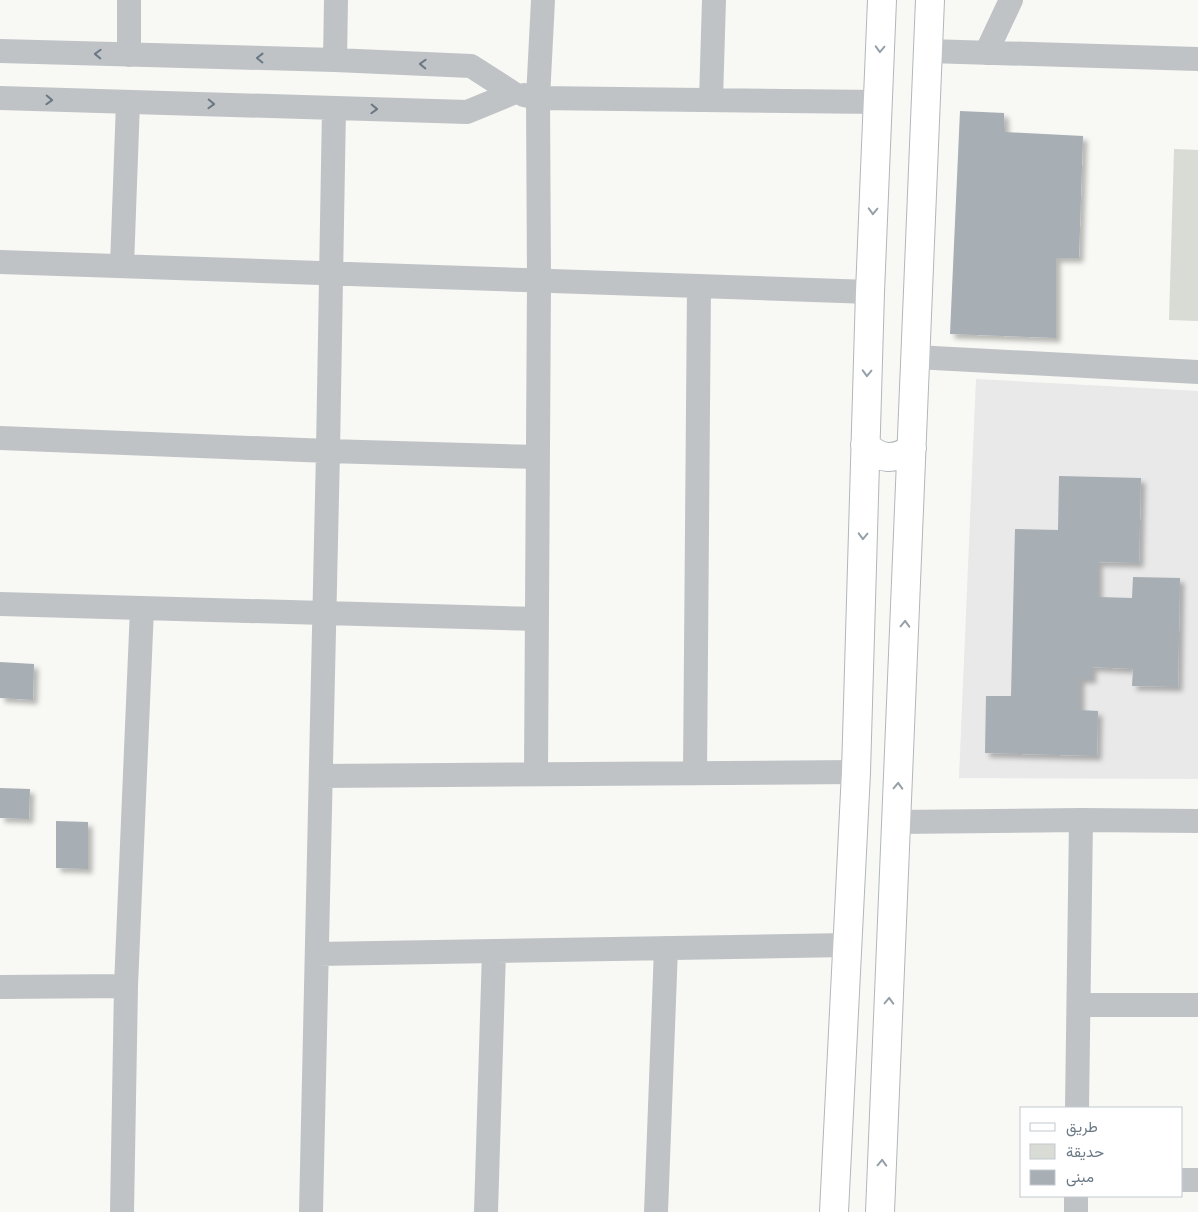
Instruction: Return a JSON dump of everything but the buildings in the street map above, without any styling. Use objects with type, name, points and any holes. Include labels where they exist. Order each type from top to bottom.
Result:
[{"type":"main road","points":[[834,1212],[856,772],[870,292],[882,0]]},
{"type":"main road","points":[[880,1212],[930,0]]},
{"type":"main road","points":[[865,445],[872,451],[888,457],[905,454],[912,448]]},
{"type":"street","points":[[129,0],[130,55]]},
{"type":"street","points":[[335,60],[336,0]]},
{"type":"street","points":[[536,774],[539,281],[538,98],[543,0]]},
{"type":"street","points":[[711,100],[714,0]]},
{"type":"street","points":[[986,52],[1011,0]]},
{"type":"street","points":[[0,51],[335,60],[472,66],[512,93],[538,98],[878,102]]},
{"type":"street","points":[[928,51],[1198,58]]},
{"type":"street","points":[[0,98],[467,112],[512,93]]},
{"type":"street","points":[[122,266],[128,102]]},
{"type":"street","points":[[311,1212],[325,613],[334,108]]},
{"type":"street","points":[[0,262],[870,292]]},
{"type":"street","points":[[694,773],[699,286]]},
{"type":"street","points":[[916,357],[1198,372]]},
{"type":"street","points":[[0,438],[538,457]]},
{"type":"street","points":[[0,604],[537,619]]},
{"type":"street","points":[[122,1212],[126,986],[142,608]]},
{"type":"street","points":[[321,776],[856,772]]},
{"type":"street","points":[[1077,1107],[1082,820]]},
{"type":"street","points":[[897,822],[1198,821]]},
{"type":"street","points":[[317,954],[848,945]]},
{"type":"street","points":[[656,1212],[666,948]]},
{"type":"street","points":[[486,1212],[494,951]]},
{"type":"street","points":[[0,987],[126,986]]},
{"type":"street","points":[[1079,1005],[1198,1005]]},
{"type":"street","points":[[1183,1180],[1198,1180]]},
{"type":"street","points":[[1076,1197],[1076,1212]]},
{"type":"shaded area","points":[[976,379],[1198,391],[1198,779],[959,778]]},
{"type":"green space","points":[[1174,149],[1198,150],[1198,321],[1169,320]]}]
